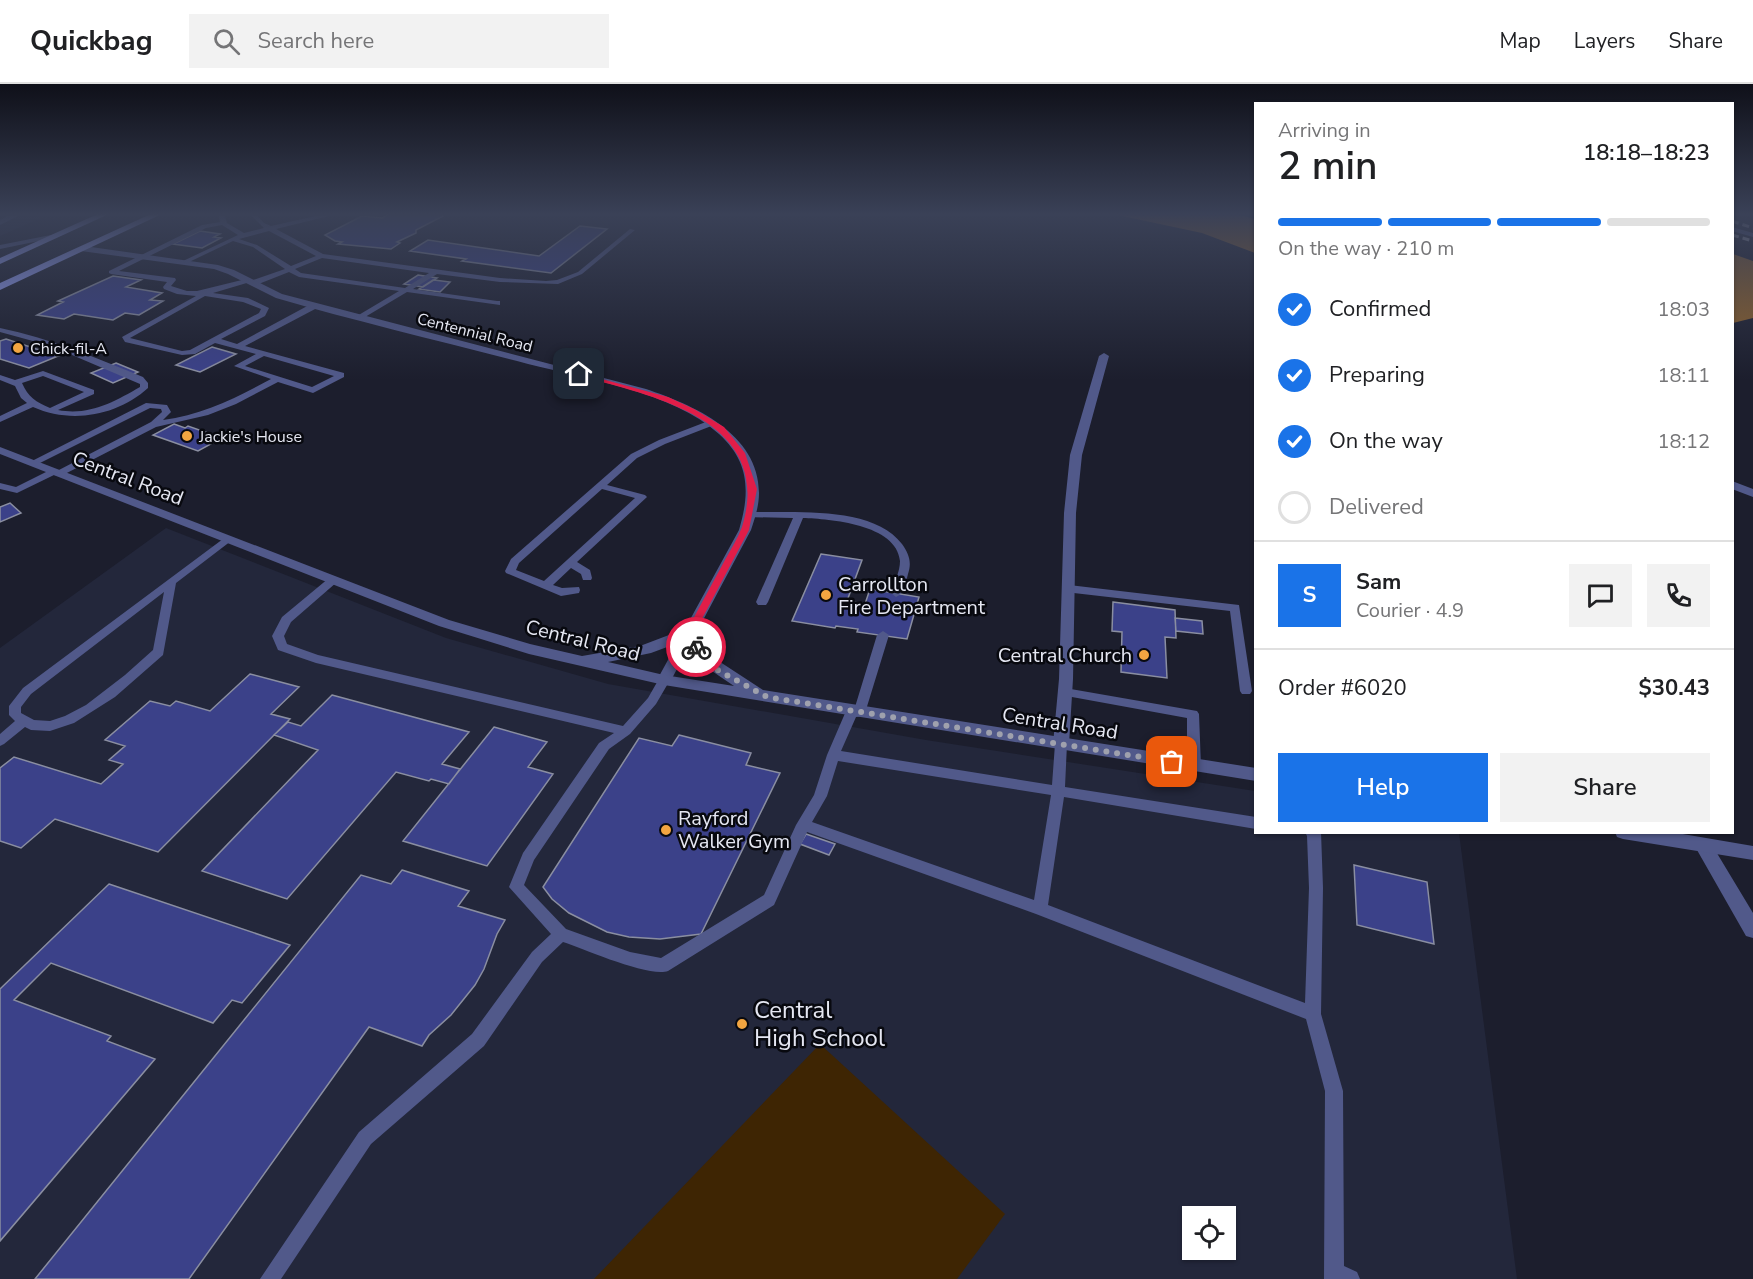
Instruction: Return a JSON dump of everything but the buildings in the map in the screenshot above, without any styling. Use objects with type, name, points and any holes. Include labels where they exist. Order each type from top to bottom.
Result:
[{"type":"highway","points":[[0,287],[40,269]]},
{"type":"street","name":"Centennial Road","points":[[219,269],[279,296],[665,398],[722,429],[741,453],[753,489],[749,515],[745,530],[664,680]]},
{"type":"street","points":[[1061,744],[1065,692],[1070,513],[1076,455],[1104,356]]},
{"type":"street","name":"Central Road","points":[[0,450],[444,623],[578,661],[664,680],[1254,775]]},
{"type":"street","points":[[1734,485],[1753,493]]},
{"type":"street","points":[[578,661],[644,651],[690,632],[696,648],[712,667],[767,697]]},
{"type":"street","points":[[1635,834],[1753,854]]},
{"type":"street","points":[[1703,845],[1753,930]]},
{"type":"lane","points":[[117,269],[111,272],[172,280],[167,287],[173,291],[204,294],[244,300],[265,308],[262,314],[192,352],[182,353],[128,340],[126,337],[204,294],[290,269],[299,275],[497,303]]},
{"type":"lane","points":[[419,269],[522,282],[558,282],[585,269]]},
{"type":"lane","points":[[360,318],[436,271]]},
{"type":"lane","points":[[237,347],[314,306]]},
{"type":"lane","points":[[0,330],[26,334],[55,344],[140,379],[144,383],[144,388],[83,415],[70,417],[33,404],[21,394],[19,385],[0,377]]},
{"type":"lane","points":[[214,340],[341,375],[313,390],[238,366],[262,354]]},
{"type":"lane","points":[[15,383],[43,373],[91,392],[49,411]]},
{"type":"lane","points":[[154,424],[217,411],[277,379]]},
{"type":"lane","points":[[0,419],[33,404]]},
{"type":"lane","points":[[0,486],[17,490],[56,473],[154,424],[167,412],[164,407],[150,405],[33,463]]},
{"type":"lane","points":[[575,590],[561,592],[545,586],[510,571],[511,566],[634,456],[662,442],[711,423]]},
{"type":"lane","points":[[545,586],[572,564],[642,497],[601,486]]},
{"type":"lane","points":[[749,515],[852,520],[870,525],[888,535],[900,548],[905,561],[896,593]]},
{"type":"lane","points":[[762,602],[798,517]]},
{"type":"lane","points":[[171,583],[159,652],[76,718],[45,727],[22,722],[15,714],[15,706],[27,691],[226,539]]},
{"type":"lane","points":[[572,564],[586,572],[588,578]]},
{"type":"lane","points":[[333,580],[286,620],[278,636],[282,646],[316,659],[626,731]]},
{"type":"lane","points":[[1069,589],[1235,608],[1246,692]]},
{"type":"lane","points":[[664,680],[652,701],[626,731],[604,746],[528,857],[516,887],[561,934],[630,959],[663,966],[769,900],[803,825],[819,796],[833,755],[856,712],[883,636]]},
{"type":"lane","points":[[1065,692],[1193,714],[1194,766]]},
{"type":"lane","points":[[0,741],[22,722]]},
{"type":"lane","points":[[1040,909],[1058,790],[1061,744]]},
{"type":"lane","points":[[833,755],[1254,823]]},
{"type":"lane","points":[[803,825],[1040,909],[1313,1014]]},
{"type":"lane","points":[[1314,834],[1316,888],[1313,1014],[1334,1091],[1340,1277]]},
{"type":"lane","points":[[270,1279],[365,1138],[478,1040],[537,957],[561,934]]},
{"type":"shaded area","points":[[1734,269],[1753,269],[1753,318],[1734,323]]},
{"type":"shaded area","name":"Central High School","points":[[166,528],[446,638],[608,684],[926,740],[1254,791],[1254,834],[1459,834],[1517,1279],[0,1279],[0,648]]},
{"type":"shaded area","points":[[820,1044],[1005,1214],[957,1279],[594,1279]]},
{"type":"way so far","points":[[696,647],[712,667],[767,697],[1172,762]]},
{"type":"place","name":"Chick-fil-A","points":[[18,348]]},
{"type":"place","name":"Jackie's House","points":[[187,436]]},
{"type":"place","name":"Carrollton Fire Department","points":[[826,595]]},
{"type":"place","name":"Central Church","points":[[1144,655]]},
{"type":"place","name":"Rayford Walker Gym","points":[[666,830]]},
{"type":"place","name":"Central High School","points":[[742,1024]]},
{"type":"route","points":[[579,374],[665,398],[692,411],[722,429],[741,453],[753,489],[751,507],[745,530],[690,632],[696,647]]}]
